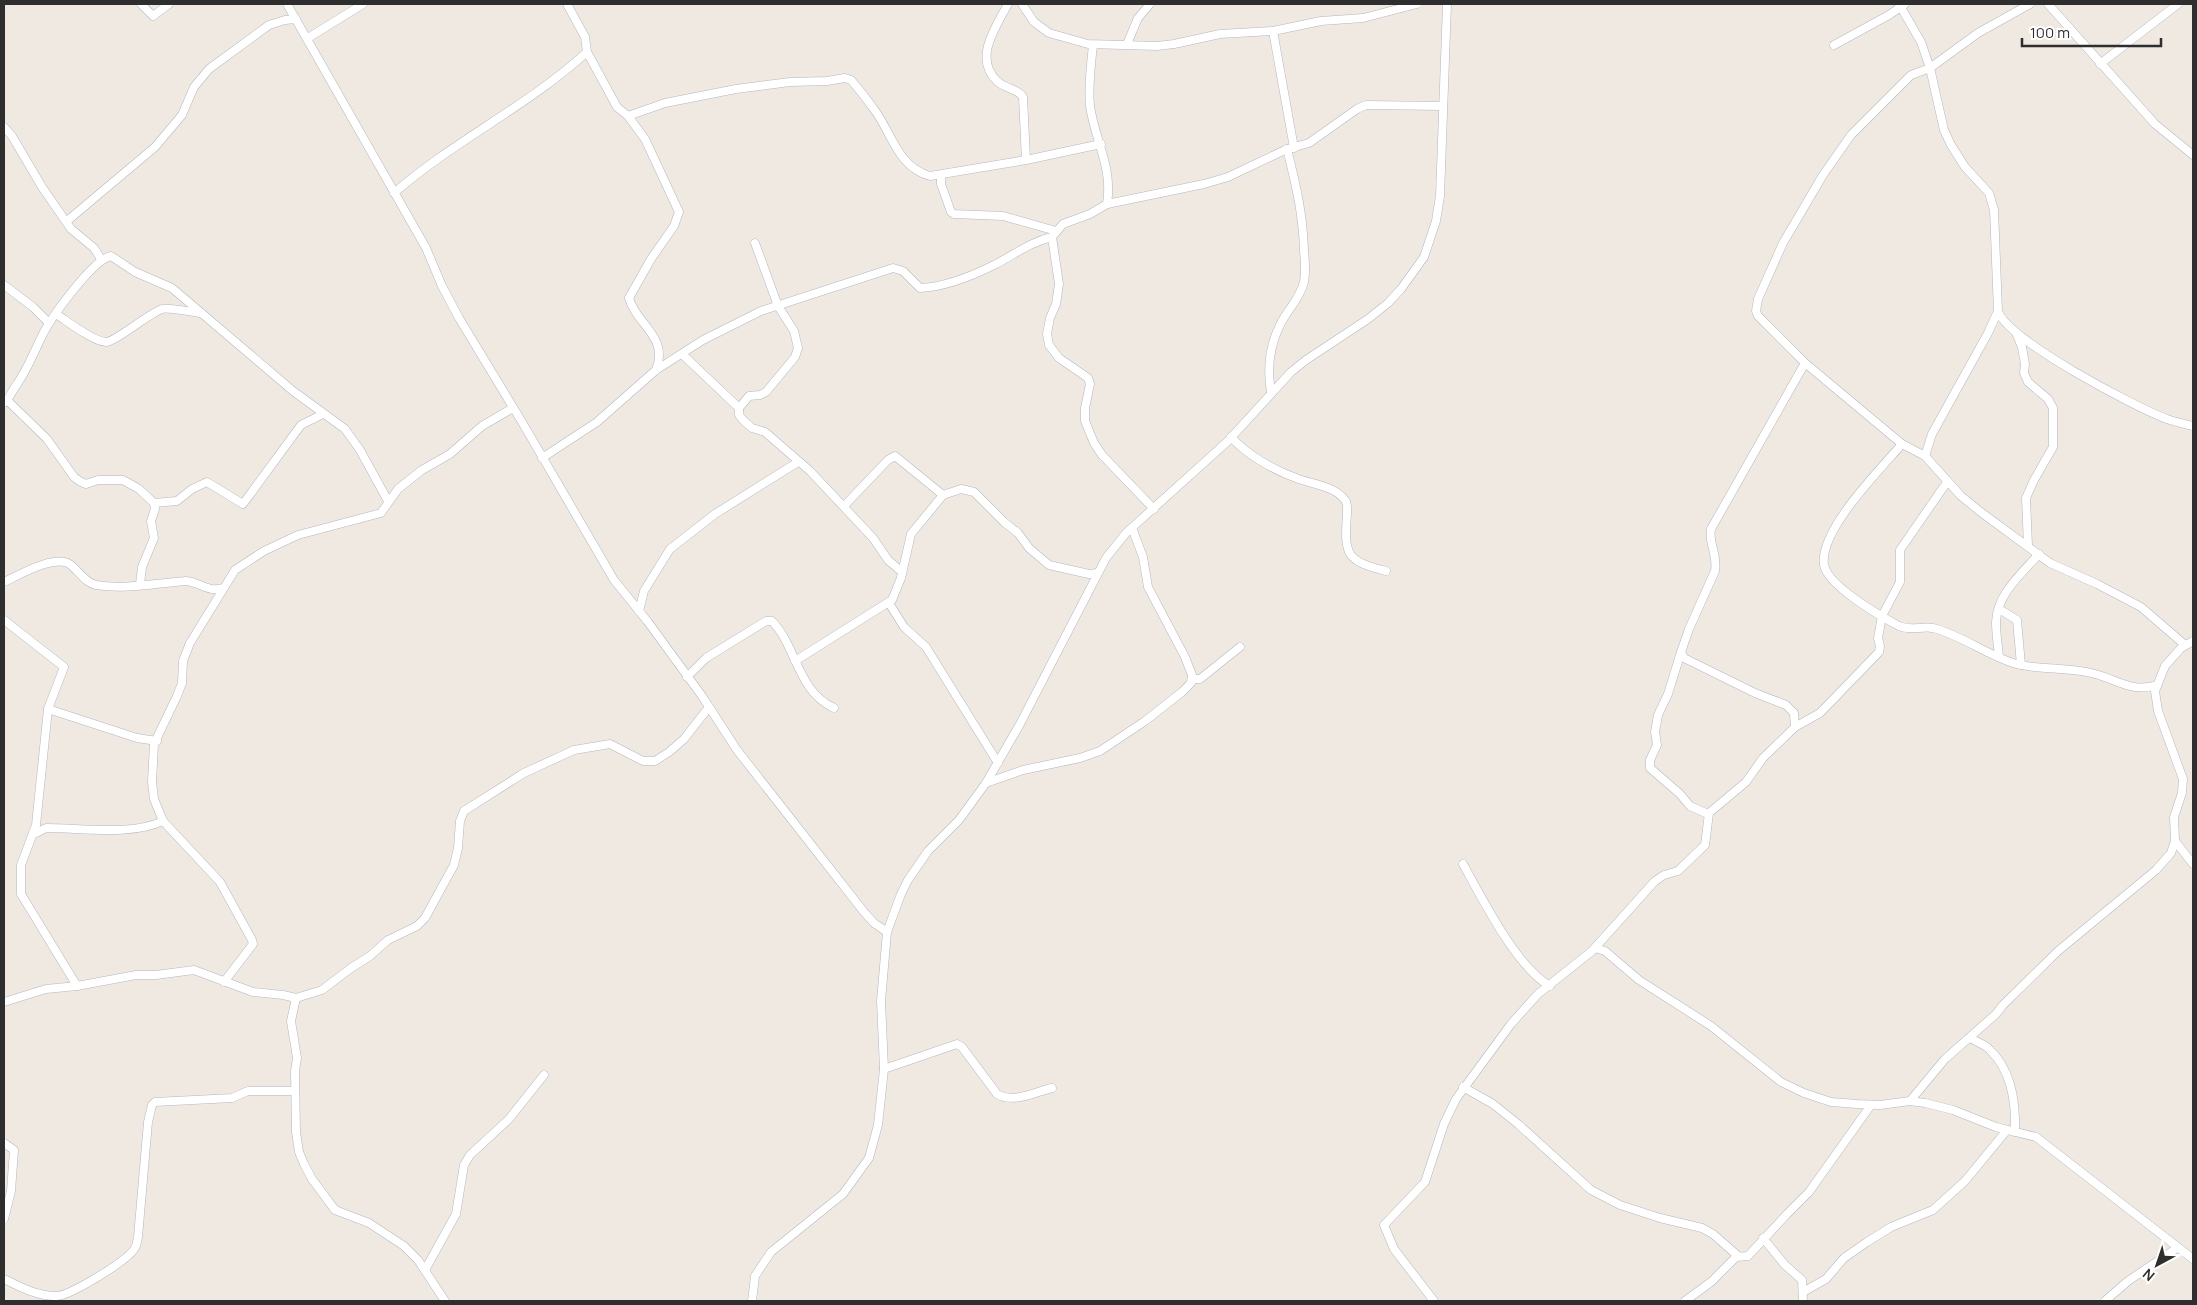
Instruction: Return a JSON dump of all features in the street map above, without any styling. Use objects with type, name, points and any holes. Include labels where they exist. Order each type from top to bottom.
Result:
[{"type":"street","points":[[141,4],[153,16],[169,4]]},
{"type":"street","points":[[287,4],[426,248],[442,286],[459,318],[604,566],[640,611],[709,707],[737,750],[864,912],[874,923],[887,932]]},
{"type":"street","points":[[308,38],[363,4]]},
{"type":"street","points":[[567,4],[585,37],[588,52],[617,107],[628,116],[645,139],[679,212],[674,226],[651,259],[630,298],[658,346],[661,358],[656,370]]},
{"type":"street","points":[[1008,4],[990,38],[985,59],[996,81],[1019,92],[1023,97],[1026,160]]},
{"type":"street","points":[[1022,4],[1042,29],[1094,45],[1166,45],[1220,34],[1273,31],[1321,21],[1362,18],[1417,4]]},
{"type":"street","points":[[1127,44],[1138,18],[1150,4]]},
{"type":"street","points":[[752,1301],[755,1276],[771,1252],[843,1194],[869,1158],[878,1126],[884,1069],[881,1002],[887,932],[901,894],[914,870],[928,851],[969,808],[986,783],[1020,724],[1097,573],[1116,544],[1231,437],[1272,392],[1306,360],[1388,303],[1419,265],[1427,250],[1438,211],[1442,166],[1447,4]]},
{"type":"street","points":[[2030,4],[1978,33],[1930,68],[1911,75],[1838,151],[1783,243],[1758,299],[1756,310],[1758,316],[1805,364],[1902,444],[1924,456],[1961,496],[2050,563],[2097,584],[2141,607],[2185,645]]},
{"type":"street","points":[[2048,4],[2155,124],[2193,155]]},
{"type":"street","points":[[2100,64],[2178,4]]},
{"type":"street","points":[[1834,45],[1902,5],[1921,42],[1930,68],[1938,108],[1951,145],[1957,157],[1985,188],[1992,199],[1998,311],[2003,322],[2016,333],[2124,399],[2168,420],[2193,426]]},
{"type":"street","points":[[67,221],[155,147],[182,115],[194,87],[209,69],[269,25],[296,19]]},
{"type":"street","points":[[1272,392],[1268,373],[1269,355],[1280,324],[1292,308],[1304,281],[1302,208],[1290,149],[1273,31]]},
{"type":"street","points":[[1094,45],[1090,107],[1101,144],[1108,182],[1106,204]]},
{"type":"street","points":[[394,193],[433,160],[562,76],[588,52]]},
{"type":"street","points":[[628,116],[665,103],[736,89],[790,82],[848,78],[876,112],[907,162],[921,174],[930,176],[941,175],[1101,144]]},
{"type":"street","points":[[542,458],[597,422],[656,370],[741,320],[893,268],[904,271],[920,288],[942,284],[987,268],[1028,244],[1054,234],[1063,224],[1090,214],[1106,204],[1180,191],[1220,179],[1290,149],[1309,143],[1357,109],[1366,105],[1400,107],[1443,106]]},
{"type":"street","points":[[4,127],[12,136],[42,188],[67,221],[71,230],[94,248],[101,259]]},
{"type":"street","points":[[941,175],[941,184],[951,212],[954,214],[1003,216],[1054,234]]},
{"type":"street","points":[[1054,234],[1059,284],[1056,304],[1050,318],[1048,345],[1059,358],[1088,378],[1090,384],[1085,408],[1086,421],[1094,443],[1102,455],[1154,509]]},
{"type":"street","points":[[738,408],[749,396],[760,395],[766,392],[795,358],[798,348],[794,331],[778,306],[755,243]]},
{"type":"street","points":[[140,584],[142,567],[154,538],[151,521],[155,509],[154,503],[139,489],[123,480],[98,480],[86,484],[80,482],[74,477],[46,439],[5,402],[34,356],[49,323],[101,259],[114,257],[136,272],[165,283],[323,414],[340,425],[350,436],[388,501]]},
{"type":"street","points":[[4,286],[49,323]]},
{"type":"street","points":[[56,314],[90,336],[105,342],[112,340],[163,308],[200,313]]},
{"type":"street","points":[[1924,456],[1932,434],[1998,311]]},
{"type":"street","points":[[2016,333],[2022,347],[2025,364],[2024,373],[2028,382],[2048,399],[2053,408],[2053,447],[2026,498],[2028,546]]},
{"type":"street","points":[[682,354],[738,408],[739,415],[743,420],[752,428],[765,432],[844,506],[874,538],[888,560],[902,572]]},
{"type":"street","points":[[1708,814],[1690,806],[1680,794],[1650,768],[1657,744],[1658,715],[1668,694],[1688,629],[1715,570],[1716,552],[1711,543],[1710,529],[1805,364]]},
{"type":"street","points":[[224,982],[253,944],[252,940],[220,882],[163,821],[154,799],[152,782],[154,744],[182,683],[183,661],[190,643],[235,570],[284,540],[376,515],[384,509],[398,489],[422,470],[450,454],[482,426],[513,408]]},
{"type":"street","points":[[154,503],[177,501],[192,489],[207,482],[243,504],[301,425],[323,414]]},
{"type":"street","points":[[1231,437],[1237,444],[1275,468],[1295,478],[1329,490],[1343,498],[1348,505],[1347,547],[1349,554],[1352,559],[1386,571]]},
{"type":"street","points":[[1902,444],[1851,505],[1830,534],[1824,556],[1824,567],[1833,582],[1882,616],[1905,628],[1931,628],[1951,634],[1999,657],[2021,665],[2089,672],[2139,689],[2156,685]]},
{"type":"street","points":[[844,506],[893,456],[899,458],[944,495]]},
{"type":"street","points":[[640,611],[644,591],[670,549],[715,514],[798,462]]},
{"type":"street","points":[[1434,1301],[1394,1248],[1384,1224],[1426,1180],[1444,1124],[1463,1086],[1511,1024],[1538,994],[1596,948],[1655,881],[1664,875],[1678,871],[1702,850],[1706,843],[1708,814],[1746,782],[1766,754],[1795,727],[1820,713],[1875,658],[1880,649],[1878,640],[1882,616],[1900,582],[1900,550],[1947,482]]},
{"type":"street","points":[[795,661],[889,603],[896,592],[911,534],[944,495],[961,489],[974,492],[1018,533],[1028,548],[1049,565],[1089,574],[1097,573]]},
{"type":"street","points":[[1132,528],[1143,557],[1148,587],[1185,657],[1192,680]]},
{"type":"street","points":[[1999,657],[1996,621],[1999,610],[2010,587],[2039,554]]},
{"type":"street","points":[[4,582],[41,566],[62,561],[70,564],[86,580],[94,584],[118,586],[186,581],[195,582],[213,590],[223,588]]},
{"type":"street","points":[[889,603],[904,627],[926,647],[998,763]]},
{"type":"street","points":[[1999,610],[2017,620],[2021,665]]},
{"type":"street","points":[[4,620],[64,667],[48,710],[34,834],[21,865],[21,894],[77,986]]},
{"type":"street","points":[[687,677],[706,658],[768,620],[773,622],[780,631],[814,696],[834,708]]},
{"type":"street","points":[[1910,1101],[1945,1059],[1996,1014],[2058,951],[2161,866],[2172,853],[2175,841],[2174,817],[2182,793],[2183,780],[2158,711],[2155,696],[2156,685],[2164,666],[2185,645],[2193,641]]},
{"type":"street","points":[[986,783],[1023,770],[1080,758],[1100,751],[1167,704],[1182,692],[1192,680],[1200,679],[1240,648]]},
{"type":"street","points":[[1680,652],[1684,658],[1755,693],[1786,705],[1794,713],[1795,727]]},
{"type":"street","points":[[4,1002],[46,989],[77,986],[136,975],[156,975],[194,970],[253,992],[296,998],[322,990],[370,956],[388,940],[417,926],[425,918],[454,865],[458,848],[460,821],[464,811],[524,773],[574,750],[610,744],[643,762],[655,761],[684,739],[709,707]]},
{"type":"street","points":[[48,710],[137,738],[157,741]]},
{"type":"street","points":[[34,834],[46,828],[137,829],[153,826],[163,821]]},
{"type":"street","points":[[2175,841],[2193,864]]},
{"type":"street","points":[[1463,864],[1490,915],[1533,974],[1550,986]]},
{"type":"street","points":[[1596,948],[1605,951],[1645,984],[1711,1026],[1781,1082],[1804,1093],[1831,1102],[1871,1105],[1910,1101],[1953,1110],[2011,1131],[2036,1137],[2193,1259]]},
{"type":"street","points":[[296,998],[291,1021],[297,1058],[295,1091],[296,1132],[299,1152],[312,1179],[330,1204],[339,1212],[374,1226],[404,1246],[425,1270],[445,1301]]},
{"type":"street","points":[[1803,1292],[1826,1279],[1844,1258],[1867,1242],[1891,1227],[1934,1210],[1965,1181],[2011,1131],[2014,1098],[2003,1069],[1991,1050],[1970,1038]]},
{"type":"street","points":[[884,1069],[957,1044],[962,1047],[997,1094],[1004,1098],[1013,1099],[1052,1088]]},
{"type":"street","points":[[425,1270],[456,1214],[464,1165],[470,1155],[509,1119],[544,1075]]},
{"type":"street","points":[[1463,1086],[1492,1104],[1518,1124],[1590,1190],[1620,1205],[1660,1218],[1702,1228],[1714,1234],[1738,1256],[1748,1256],[1763,1238],[1809,1192],[1871,1105]]},
{"type":"street","points":[[4,1279],[42,1295],[58,1296],[69,1293],[103,1274],[134,1249],[138,1237],[148,1122],[152,1105],[155,1102],[232,1098],[248,1091],[295,1091]]},
{"type":"street","points":[[4,1142],[14,1150],[11,1191],[4,1218]]},
{"type":"street","points":[[1763,1238],[1785,1264],[1802,1280],[1803,1301]]},
{"type":"street","points":[[2104,1301],[2128,1281],[2177,1248]]},
{"type":"street","points":[[1685,1301],[1711,1282],[1738,1256]]}]
